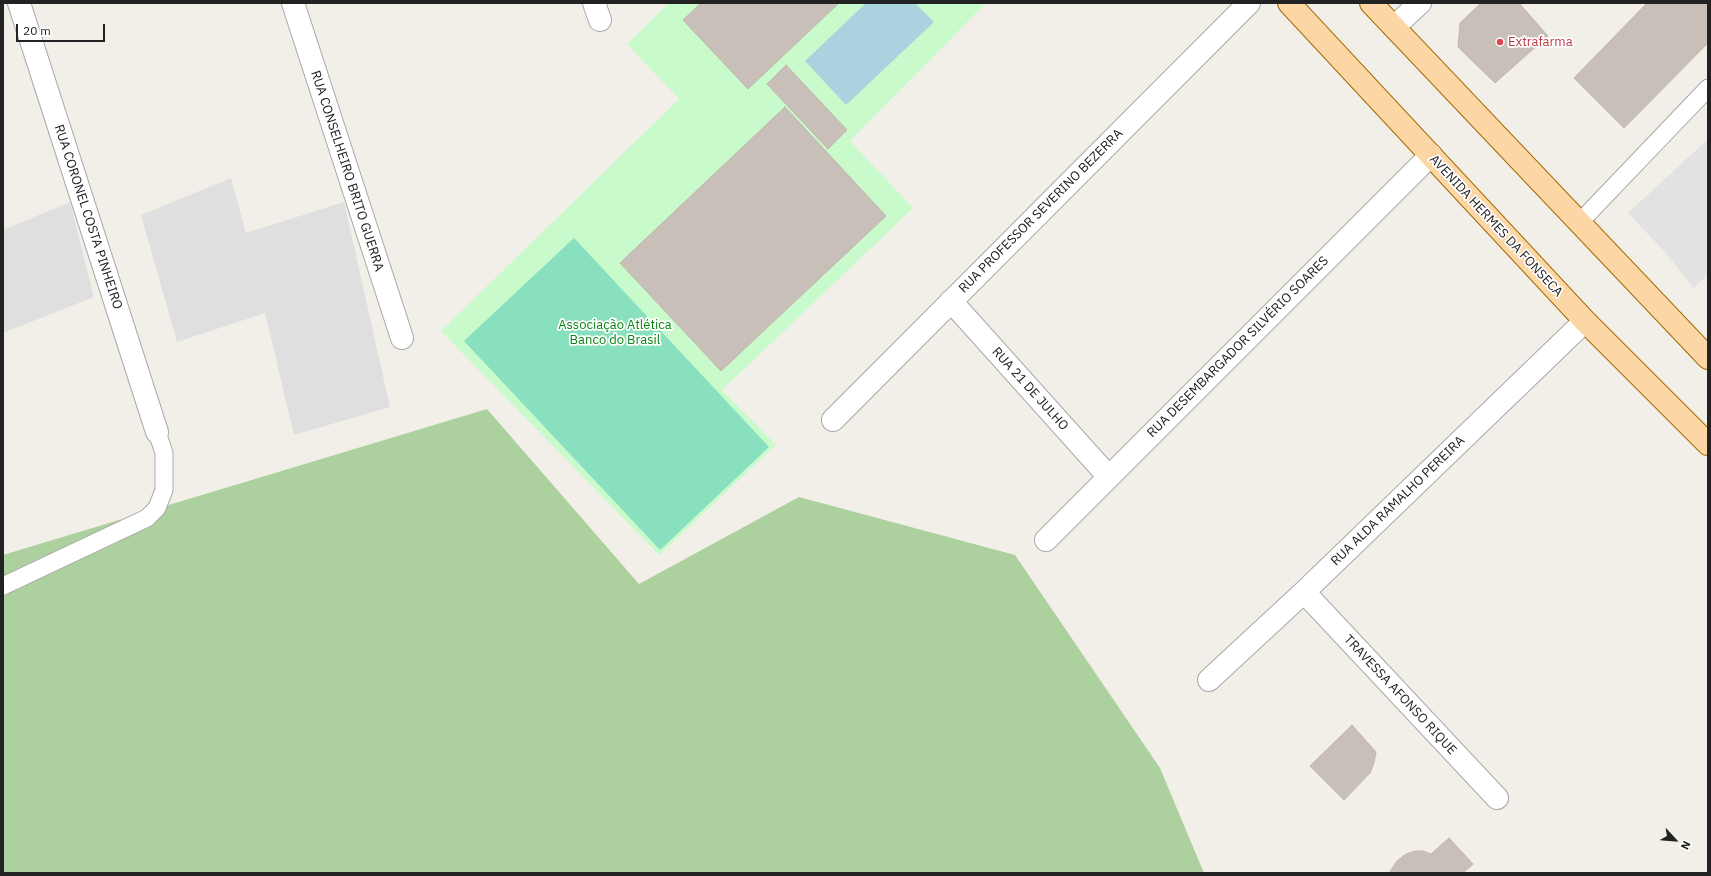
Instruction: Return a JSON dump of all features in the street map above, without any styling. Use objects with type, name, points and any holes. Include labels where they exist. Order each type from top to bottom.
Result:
[{"type":"main road","name":"AVENIDA HERMES DA FONSECA","points":[[1289,3],[1585,321],[1708,444]]},
{"type":"main road","points":[[1371,3],[1708,358]]},
{"type":"street","name":"RUA CORONEL COSTA PINHEIRO","points":[[19,3],[157,432]]},
{"type":"street","name":"RUA CONSELHEIRO BRITO GUERRA","points":[[293,3],[402,338]]},
{"type":"street","name":"RUA PROFESSOR SEVERINO BEZERRA","points":[[833,420],[1249,3]]},
{"type":"street","points":[[1394,27],[1420,3]]},
{"type":"street","name":"RUA DESEMBARGADOR SILVÉRIO SOARES","points":[[1046,540],[1108,476],[1431,155]]},
{"type":"street","name":"RUA 21 DE JULHO","points":[[951,301],[1108,476]]},
{"type":"street","name":"RUA ALDA RAMALHO PEREIRA","points":[[1209,680],[1304,592],[1585,321]]},
{"type":"street","name":"TRAVESSA AFONSO RIQUE","points":[[1304,592],[1497,798]]},
{"type":"lane","points":[[1579,223],[1708,88]]},
{"type":"lane","points":[[3,586],[147,518],[157,508],[164,490],[164,453],[157,432]]},
{"type":"shaded area","points":[[1708,139],[1708,274],[1694,288],[1664,251],[1628,213]]},
{"type":"shaded area","points":[[231,178],[246,233],[344,202],[390,407],[294,435],[265,313],[177,342],[141,215]]},
{"type":"shaded area","points":[[70,202],[94,297],[3,333],[3,230]]},
{"type":"green space","name":"Associação Atlética Banco do Brasil","points":[[669,3],[986,3],[850,141],[913,208],[722,390],[776,445],[659,555],[441,331],[679,99],[627,44]]},
{"type":"green space","points":[[574,238],[769,447],[660,550],[464,341]]},
{"type":"green space","points":[[487,409],[639,584],[799,497],[1015,555],[1160,768],[1204,873],[3,873],[3,555]]},
{"type":"water","points":[[866,3],[915,3],[934,22],[846,105],[805,61]]},
{"type":"building","points":[[701,3],[839,3],[748,89],[683,20]]},
{"type":"building","name":"Extrafarma","points":[[1481,3],[1519,3],[1548,36],[1495,83],[1458,47],[1460,23]]},
{"type":"building","points":[[1647,3],[1708,3],[1708,43],[1624,128],[1574,78]]},
{"type":"building","points":[[786,65],[847,130],[828,149],[767,84]]},
{"type":"building","points":[[785,107],[886,216],[721,371],[620,263]]},
{"type":"building","points":[[1352,725],[1376,752],[1370,773],[1344,800],[1310,766]]},
{"type":"building","points":[[1449,838],[1473,864],[1463,873],[1389,873],[1397,861],[1406,854],[1415,851],[1423,851],[1431,854]]},
{"type":"place","name":"Extrafarma","points":[[1500,42]]}]
